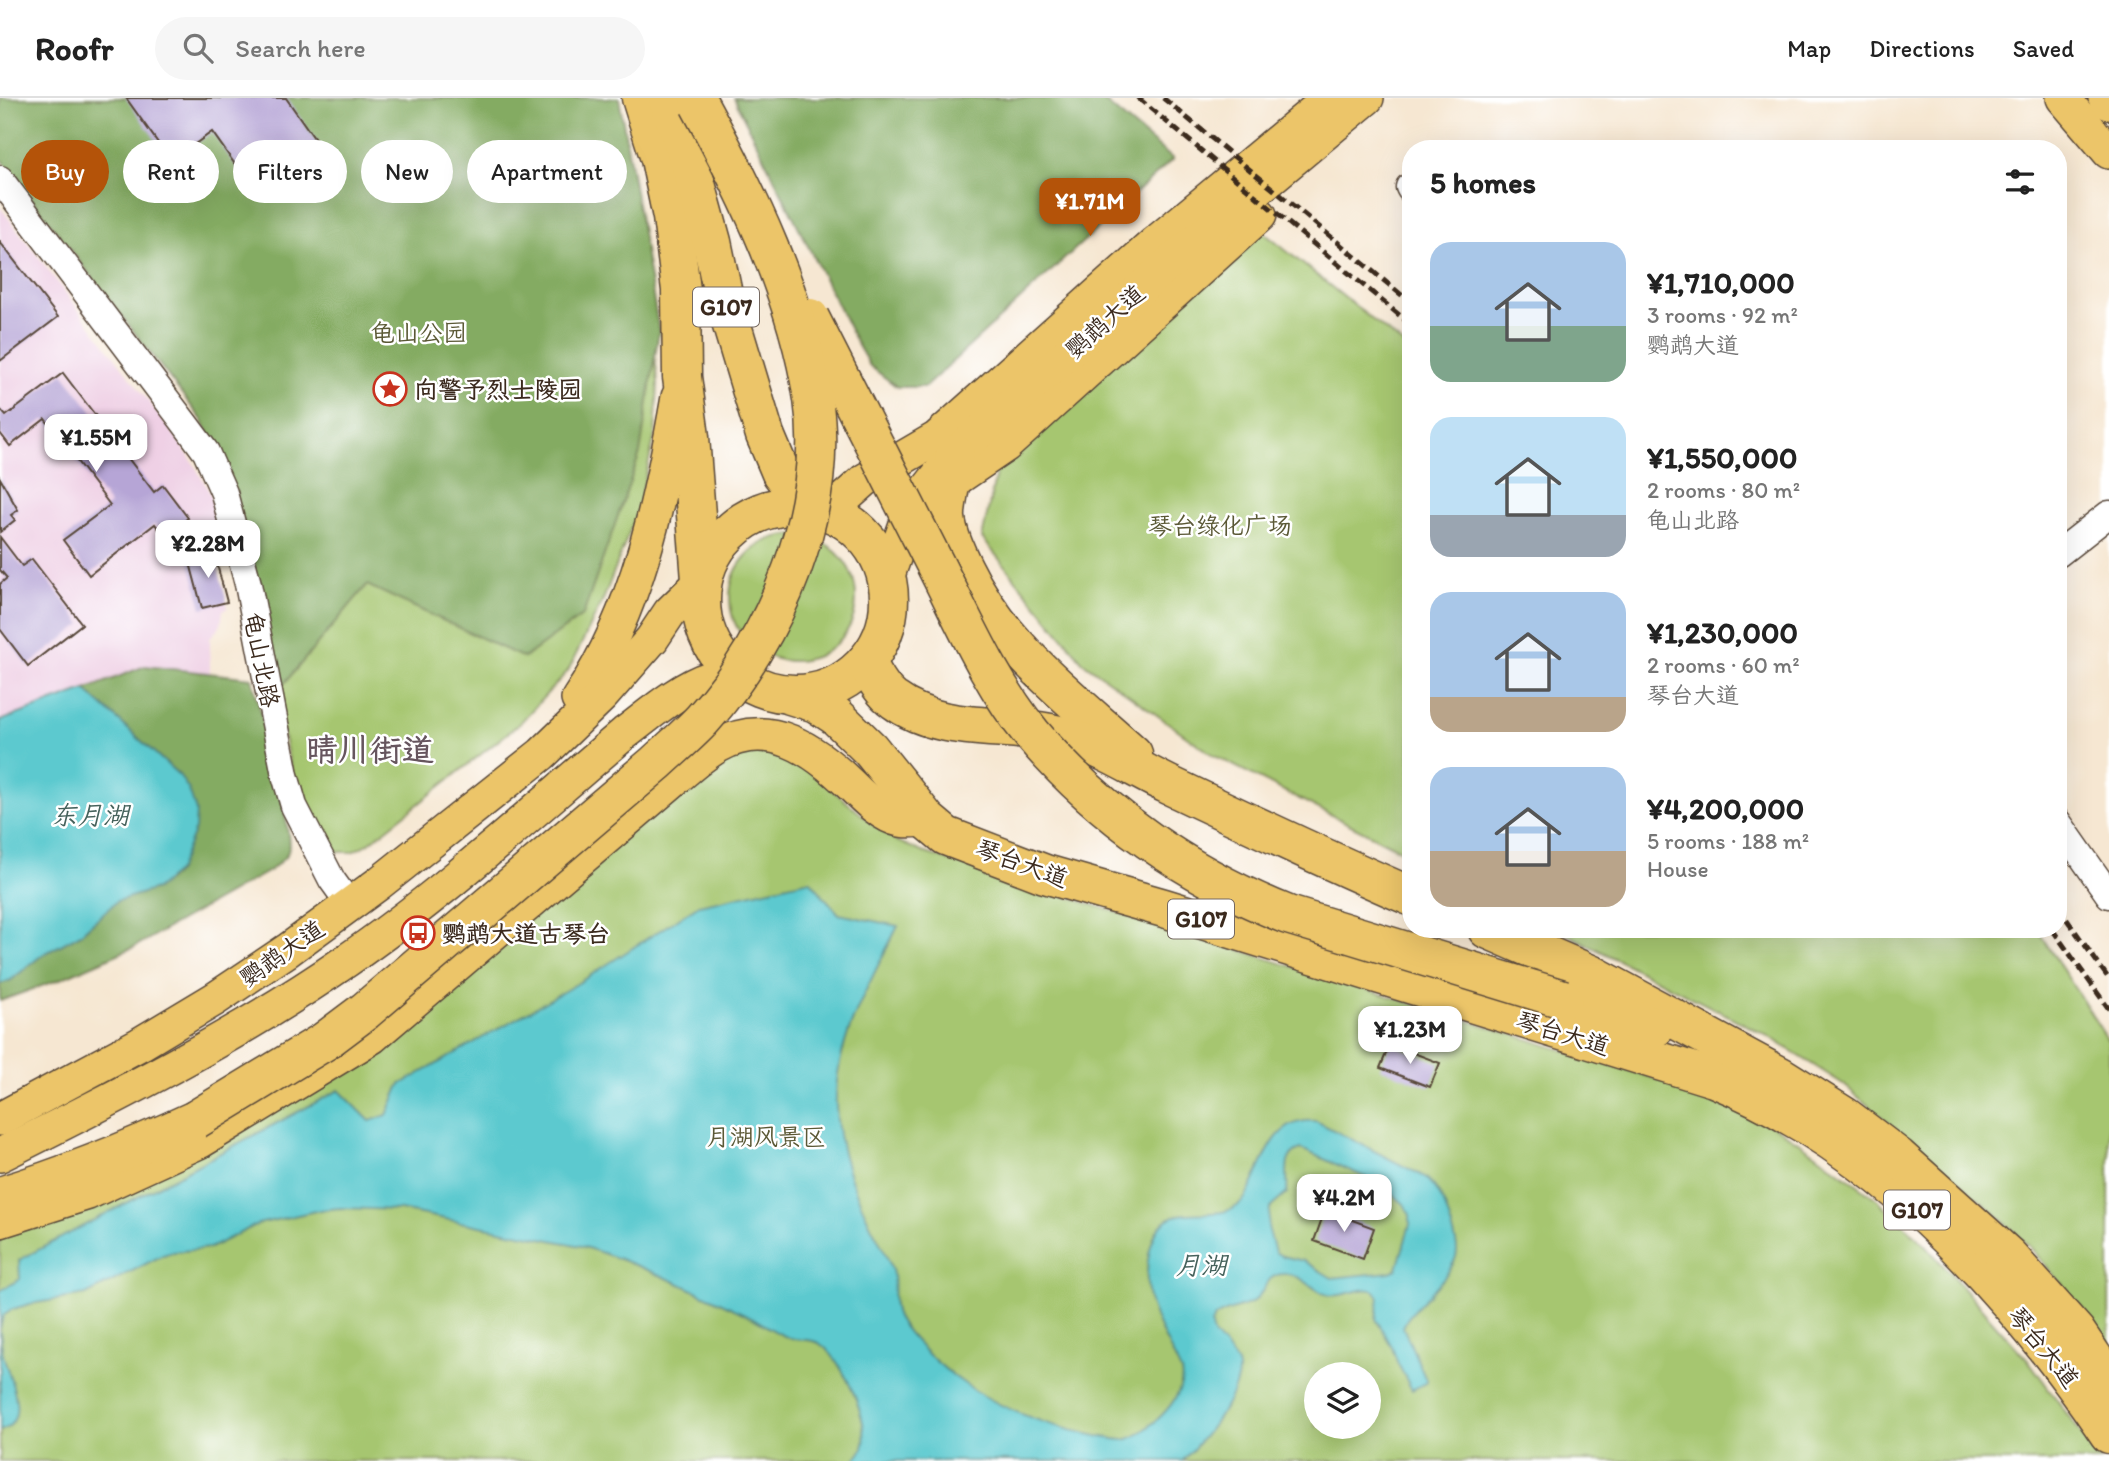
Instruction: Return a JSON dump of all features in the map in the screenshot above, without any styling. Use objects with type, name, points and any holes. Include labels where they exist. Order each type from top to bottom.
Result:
[{"type":"highway","name":"G107","points":[[641,98],[660,159],[672,217],[681,290],[682,377],[690,437],[701,582],[700,610],[707,637],[722,661],[743,679],[764,690],[787,694],[818,692],[846,680],[869,659],[880,641],[887,621],[887,578],[879,557],[866,538],[849,522],[818,509],[778,506],[751,515],[728,532],[710,555],[701,582]]},
{"type":"highway","name":"G107","points":[[688,100],[690,162],[724,299],[765,435],[781,473],[818,509]]},
{"type":"highway","points":[[688,100],[739,178],[984,658],[1030,732],[1086,791],[1194,871],[1249,900],[1288,915],[1738,1053]]},
{"type":"highway","points":[[0,1196],[119,1155],[195,1120],[325,1041],[365,1011],[656,763],[702,721],[750,656],[779,603],[795,559],[808,508],[815,460],[813,401],[804,349],[782,279],[739,178]]},
{"type":"highway","points":[[948,458],[946,517],[953,547],[970,580],[996,620],[1023,654],[1062,693],[1166,783]]},
{"type":"highway","points":[[869,659],[866,662],[892,699],[918,714],[947,721],[1064,736],[1104,752],[1402,892]]},
{"type":"highway","name":"琴台大道","points":[[787,694],[816,703],[836,716],[870,749],[927,820],[946,836],[1045,874],[1164,908],[1714,1079],[1768,1102],[1826,1138],[1881,1179],[1949,1238],[2017,1311],[2081,1393],[2109,1434]]},
{"type":"highway","name":"琴台大道","points":[[1508,938],[1595,976],[1782,1077],[1844,1116],[1898,1157],[2008,1256],[2076,1332],[2109,1381]]},
{"type":"main road","points":[[948,458],[995,363],[1127,240],[1286,105],[1298,98]]},
{"type":"main road","name":"鹦鹉大道","points":[[887,578],[911,510],[948,458],[1155,243],[1330,98]]},
{"type":"main road","name":"鹦鹉大道","points":[[818,509],[864,480],[948,458],[1168,264],[1367,98]]},
{"type":"main road","points":[[948,458],[1006,445],[1346,137],[1380,98]]},
{"type":"main road","points":[[2063,98],[2109,152]]},
{"type":"main road","points":[[2105,98],[2109,103]]},
{"type":"main road","points":[[542,754],[594,676],[620,625],[645,552],[665,472],[682,377]]},
{"type":"main road","points":[[542,754],[603,695],[652,639],[670,612],[701,582]]},
{"type":"main road","name":"鹦鹉大道","points":[[0,1155],[73,1118],[289,999],[349,959],[435,894],[625,733],[686,690],[711,677],[743,679]]},
{"type":"main road","points":[[0,1221],[88,1193],[201,1141],[372,1037],[674,779],[706,754],[729,741],[748,736],[766,736],[798,743],[814,752],[888,815],[900,820],[927,820]]},
{"type":"main road","name":"鹦鹉大道","points":[[0,1119],[140,1044],[215,999],[350,905],[542,754]]},
{"type":"street","name":"龟山北路","points":[[0,179],[206,452],[224,493],[248,584],[285,775],[294,806],[332,880],[350,905]]},
{"type":"street","points":[[2067,547],[2109,514]]},
{"type":"street","points":[[2067,835],[2109,895]]},
{"type":"shaded area","points":[[0,207],[194,464],[211,495],[226,550],[214,553],[228,608],[223,610],[221,625],[210,638],[210,674],[145,666],[0,721]]},
{"type":"green space","name":"龟山公园","points":[[0,98],[140,140],[123,140],[123,203],[219,203],[219,164],[233,168],[233,203],[347,202],[648,293],[658,383],[655,435],[638,509],[603,600],[568,671],[519,724],[368,844],[352,852],[336,852],[312,832],[297,795],[219,453],[202,420],[35,203],[109,203],[109,140],[21,140],[21,185],[0,158]]},
{"type":"green space","name":"龟山公园","points":[[0,98],[619,98],[626,140],[467,140],[467,203],[627,203],[627,145],[659,331],[640,453],[583,615],[524,658],[367,585],[277,692],[219,453],[202,420],[35,203],[109,203],[109,140],[21,140],[21,185],[0,158]]},
{"type":"green space","points":[[734,98],[1100,98],[1173,159],[925,387],[897,387],[870,366],[857,344]]},
{"type":"green space","name":"琴台绿化广场","points":[[1263,232],[1402,344],[1402,851],[1213,755],[1083,662],[982,538],[998,464]]},
{"type":"green space","points":[[793,535],[817,540],[837,554],[851,574],[856,598],[851,622],[837,642],[817,656],[793,661],[769,656],[749,642],[735,622],[730,598],[735,574],[749,554],[769,540]]},
{"type":"green space","points":[[145,666],[252,678],[281,796],[289,840],[288,852],[283,860],[269,871],[134,947],[58,980],[0,1001],[0,984],[11,980],[42,955],[79,935],[117,901],[166,882],[178,871],[180,776],[85,690]]},
{"type":"green space","name":"月湖风景区","points":[[770,749],[804,766],[874,825],[897,841],[922,852],[1718,1098],[1772,1125],[1878,1200],[1926,1246],[2031,1364],[2101,1461],[0,1461],[0,1232],[28,1224],[684,781],[735,753]]},
{"type":"green space","points":[[1575,938],[2043,938],[2109,1042],[2109,1344],[2098,1327],[2030,1247],[1997,1215],[1843,1084],[1768,1036]]},
{"type":"water","name":"东月湖","points":[[85,690],[180,776],[189,790],[196,811],[195,829],[178,871],[156,889],[117,901],[79,935],[42,955],[11,980],[0,984],[0,721]]},
{"type":"water","name":"月湖","points":[[810,880],[839,914],[898,926],[856,1012],[841,1058],[836,1105],[839,1137],[852,1182],[892,1270],[897,1317],[928,1354],[980,1394],[1045,1423],[1114,1439],[1133,1437],[1147,1428],[1172,1403],[1182,1380],[1181,1372],[1150,1303],[1147,1265],[1153,1238],[1168,1219],[1187,1214],[1224,1212],[1239,1205],[1278,1136],[1288,1127],[1300,1122],[1316,1121],[1425,1177],[1443,1201],[1456,1242],[1456,1258],[1445,1276],[1403,1327],[1427,1382],[1412,1390],[1376,1319],[1379,1297],[1375,1291],[1328,1295],[1296,1276],[1284,1274],[1269,1280],[1254,1301],[1225,1312],[1213,1320],[1213,1333],[1237,1364],[1237,1380],[1218,1418],[1182,1461],[853,1461],[862,1450],[864,1437],[859,1409],[847,1379],[831,1354],[819,1343],[782,1335],[685,1286],[581,1246],[400,1210],[340,1208],[258,1224],[210,1248],[163,1255],[86,1295],[13,1309],[3,1316],[0,1329],[0,1291],[20,1279],[19,1260],[339,1090],[370,1121],[387,1115],[400,1085],[580,982],[699,905]],"holes":[[[1301,1149],[1381,1184],[1404,1204],[1410,1215],[1410,1224],[1397,1269],[1332,1278],[1304,1261],[1275,1252],[1268,1227],[1270,1208],[1287,1193],[1288,1161],[1295,1152]]]},
{"type":"water","points":[[0,1330],[16,1410],[9,1426],[0,1431]]},
{"type":"building","points":[[126,98],[286,98],[315,140],[233,140],[233,162],[212,132],[201,140],[156,140]]},
{"type":"building","points":[[0,242],[58,317],[0,361]]},
{"type":"building","points":[[63,373],[154,492],[163,485],[188,518],[164,536],[155,524],[89,575],[63,540],[110,505],[45,419],[10,446],[0,433],[0,409],[6,416]]},
{"type":"building","points":[[0,478],[18,510],[11,515],[15,520],[0,532]]},
{"type":"building","points":[[0,537],[22,566],[32,559],[82,624],[28,666],[0,629],[0,584],[7,578],[0,570]]},
{"type":"building","points":[[214,553],[227,602],[202,608],[189,559]]},
{"type":"building","points":[[1390,1044],[1440,1063],[1430,1087],[1380,1068]]},
{"type":"building","points":[[1325,1210],[1374,1228],[1363,1259],[1314,1241]]},
{"type":"railway","points":[[1138,98],[1402,317]]},
{"type":"railway","points":[[1163,98],[1402,295]]},
{"type":"railway","points":[[2067,920],[2109,979]]},
{"type":"railway","points":[[2058,938],[2109,1009]]},
{"type":"place","name":"向警予烈士陵园","points":[[390,389]]},
{"type":"place","name":"鹦鹉大道古琴台","points":[[418,933]]},
{"type":"district","name":"晴川街道","points":[[370,750]]}]
